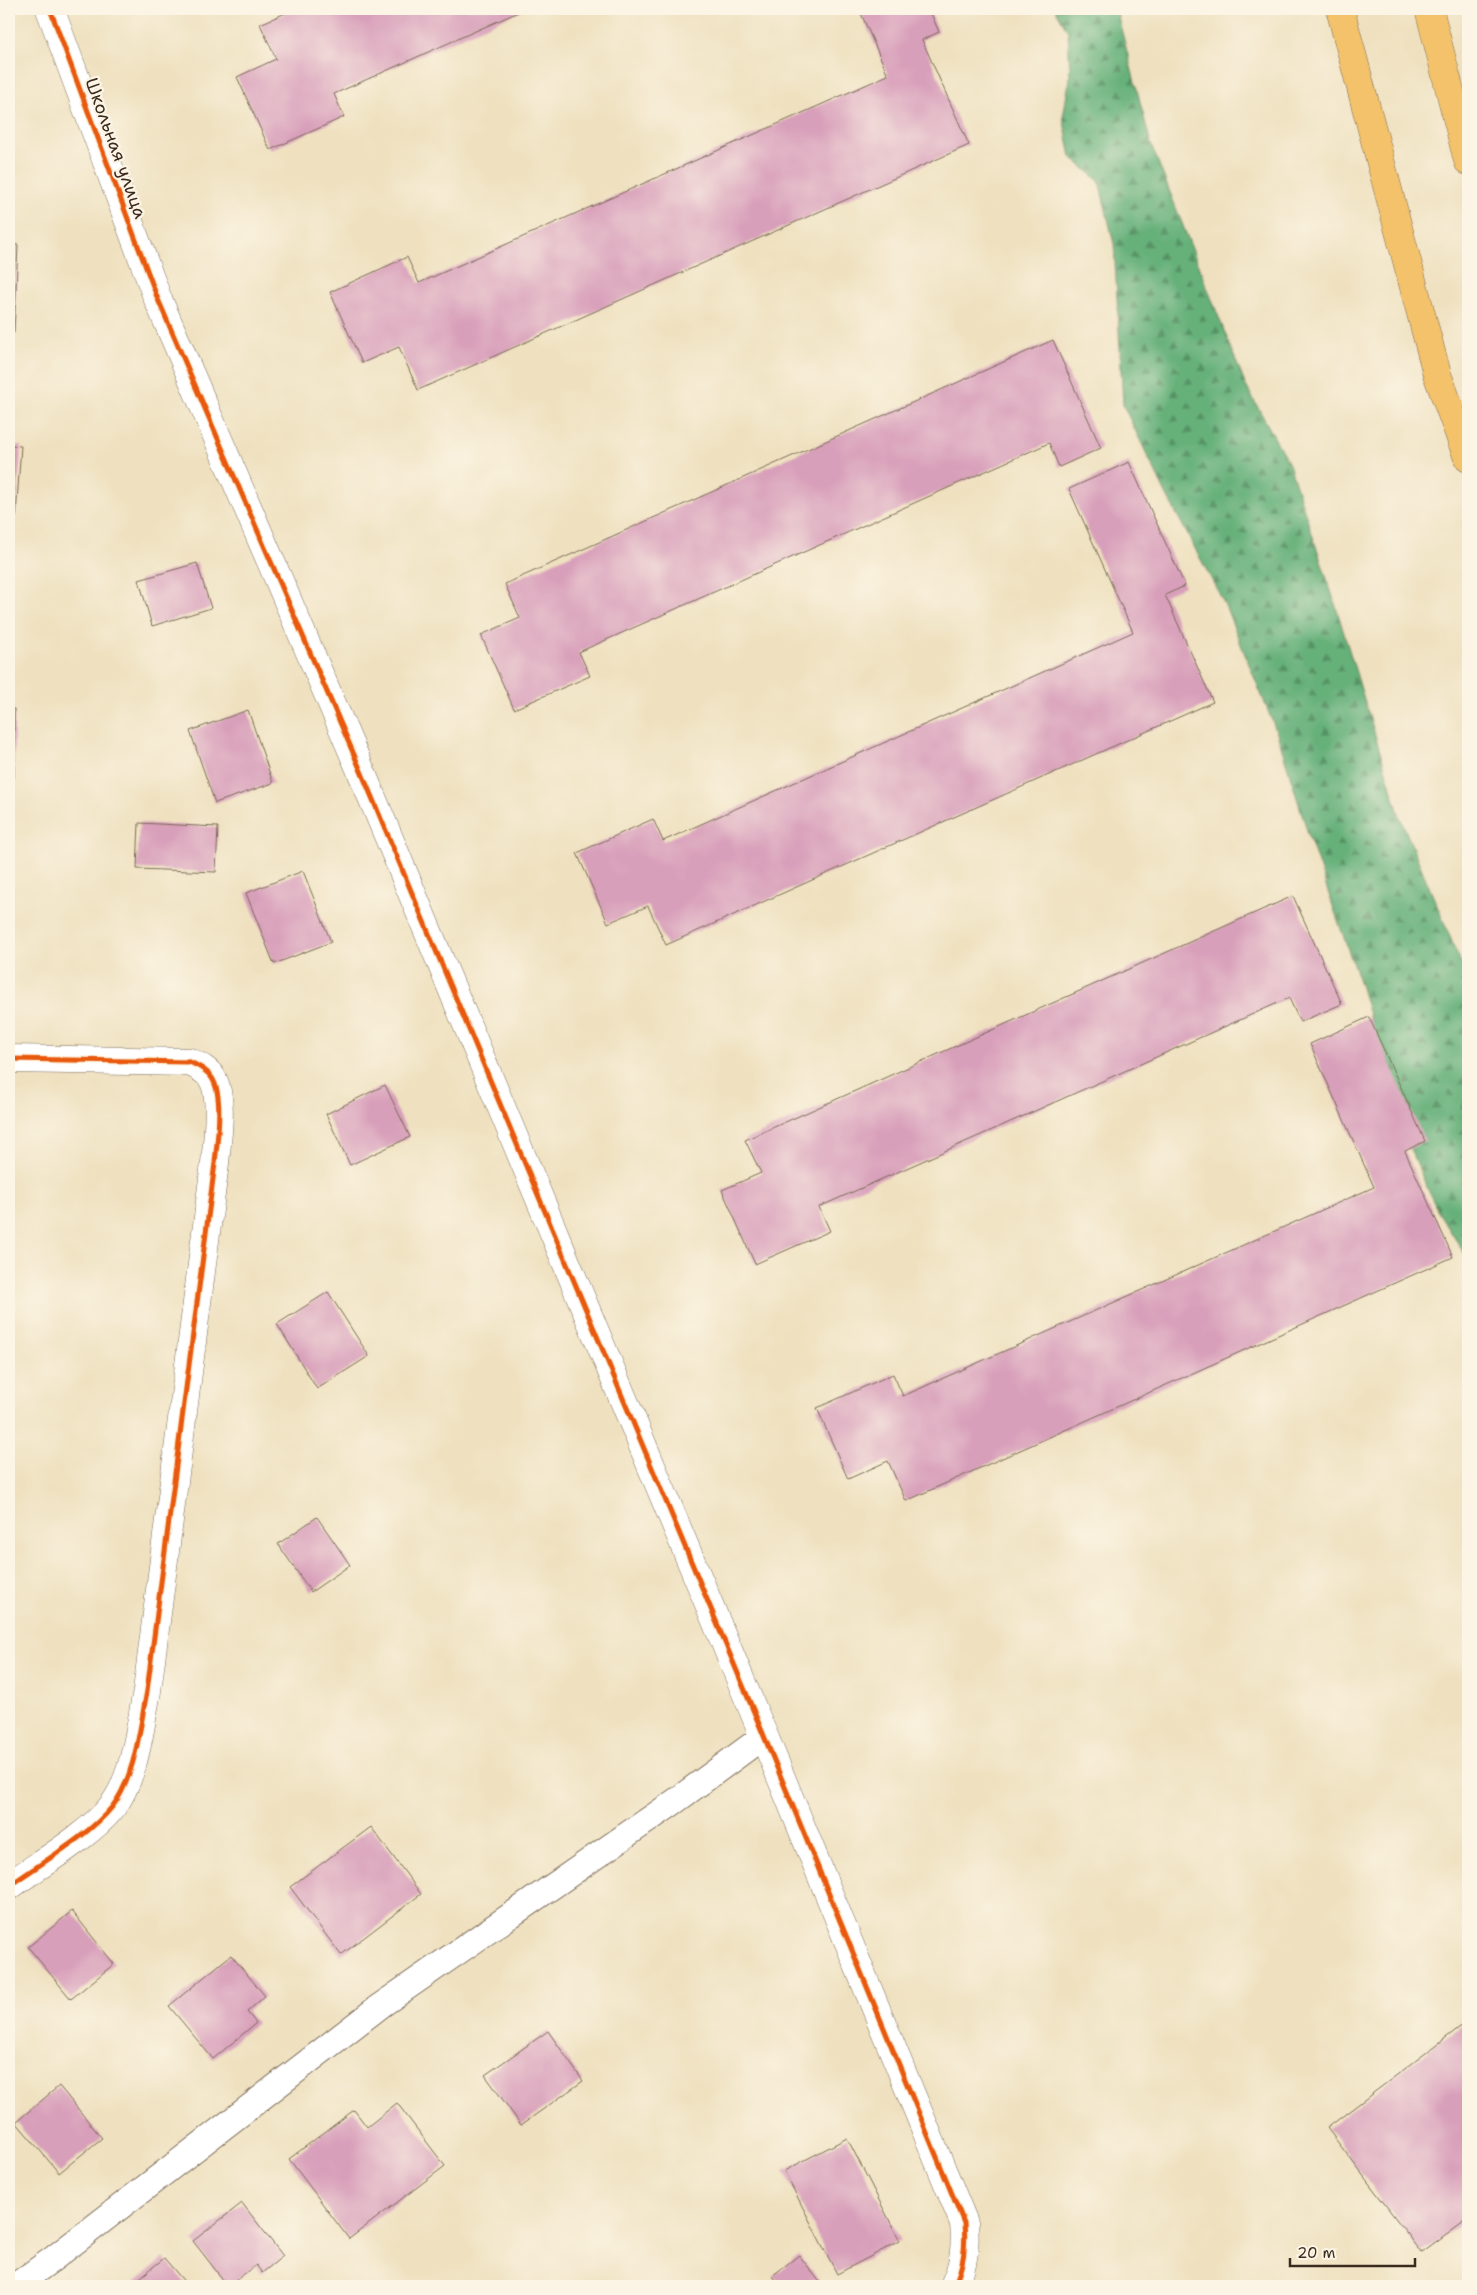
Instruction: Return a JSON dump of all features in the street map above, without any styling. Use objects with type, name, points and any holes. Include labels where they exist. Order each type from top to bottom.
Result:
[{"type":"main road","points":[[1340,9],[1437,374],[1468,458]]},
{"type":"main road","points":[[1429,9],[1468,161]]},
{"type":"street","name":"Школьная улица","points":[[50,9],[157,297],[365,780],[764,1736],[964,2222],[966,2244],[963,2263],[954,2286]]},
{"type":"street","points":[[9,1059],[190,1062],[213,1079],[216,1091],[218,1126],[215,1163],[147,1691],[134,1758],[113,1807],[92,1827],[9,1886]]},
{"type":"lane","points":[[14,2286],[54,2258],[380,2006],[677,1800],[764,1736]]},
{"type":"green space","points":[[1055,9],[1116,9],[1151,144],[1245,384],[1289,464],[1333,597],[1400,817],[1468,980],[1468,1259],[1437,1210],[1404,1135],[1360,984],[1310,840],[1277,733],[1224,603],[1167,496],[1123,405],[1114,244],[1099,181],[1071,157],[1063,117],[1070,76],[1068,31]]},
{"type":"building","points":[[295,9],[525,9],[334,94],[344,117],[270,150],[237,77],[276,59],[260,24]]},
{"type":"building","points":[[859,9],[929,9],[939,32],[922,40],[969,145],[418,390],[399,347],[362,363],[330,292],[407,257],[419,283],[888,75]]},
{"type":"building","points":[[9,118],[12,118],[11,182],[9,182]]},
{"type":"building","points":[[9,244],[18,245],[14,333],[9,333]]},
{"type":"building","points":[[1053,340],[1101,448],[1059,467],[1049,443],[579,652],[590,676],[514,709],[481,635],[520,618],[505,584]]},
{"type":"building","points":[[9,445],[21,446],[16,516],[9,515]]},
{"type":"building","points":[[1129,462],[1185,586],[1165,595],[1213,702],[666,945],[648,906],[608,923],[577,853],[653,819],[663,841],[1133,632],[1069,489]]},
{"type":"building","points":[[197,563],[211,608],[152,626],[139,580]]},
{"type":"building","points":[[9,709],[14,709],[14,778],[9,778]]},
{"type":"building","points":[[248,710],[273,783],[215,803],[190,731]]},
{"type":"building","points":[[139,823],[218,827],[216,872],[137,869]]},
{"type":"building","points":[[303,871],[331,942],[274,964],[246,893]]},
{"type":"building","points":[[1293,896],[1342,1004],[1300,1022],[1289,998],[819,1207],[830,1231],[755,1264],[722,1190],[761,1173],[745,1140]]},
{"type":"building","points":[[1369,1017],[1425,1141],[1405,1151],[1453,1257],[906,1501],[888,1461],[848,1479],[817,1408],[893,1374],[903,1396],[1374,1187],[1310,1044]]},
{"type":"building","points":[[385,1085],[410,1137],[350,1165],[326,1114]]},
{"type":"building","points":[[328,1292],[369,1356],[317,1389],[277,1324]]},
{"type":"building","points":[[317,1517],[350,1565],[311,1592],[278,1544]]},
{"type":"building","points":[[371,1827],[421,1894],[341,1955],[290,1887]]},
{"type":"building","points":[[72,1911],[114,1964],[71,1999],[28,1947]]},
{"type":"building","points":[[231,1955],[265,1996],[247,2012],[256,2023],[213,2059],[169,2006]]},
{"type":"building","points":[[1468,2021],[1468,2219],[1422,2253],[1327,2128]]},
{"type":"building","points":[[548,2031],[583,2081],[521,2125],[485,2075]]},
{"type":"building","points":[[59,2086],[102,2138],[59,2173],[16,2122]]},
{"type":"building","points":[[397,2103],[445,2166],[349,2239],[289,2159],[354,2110],[367,2127]]},
{"type":"building","points":[[847,2138],[900,2241],[837,2274],[784,2171]]},
{"type":"building","points":[[242,2203],[283,2256],[262,2273],[256,2265],[228,2286],[193,2241]]},
{"type":"building","points":[[799,2255],[823,2286],[780,2286],[772,2276]]},
{"type":"building","points":[[164,2258],[188,2286],[130,2286]]},
{"type":"cycle path","points":[[50,9],[157,297],[361,771],[764,1736],[964,2223],[964,2255],[954,2286]]},
{"type":"cycle path","points":[[9,1059],[190,1062],[205,1070],[212,1078],[216,1086],[219,1107],[215,1163],[147,1691],[136,1752],[120,1795],[102,1818],[77,1839],[9,1886]]}]
